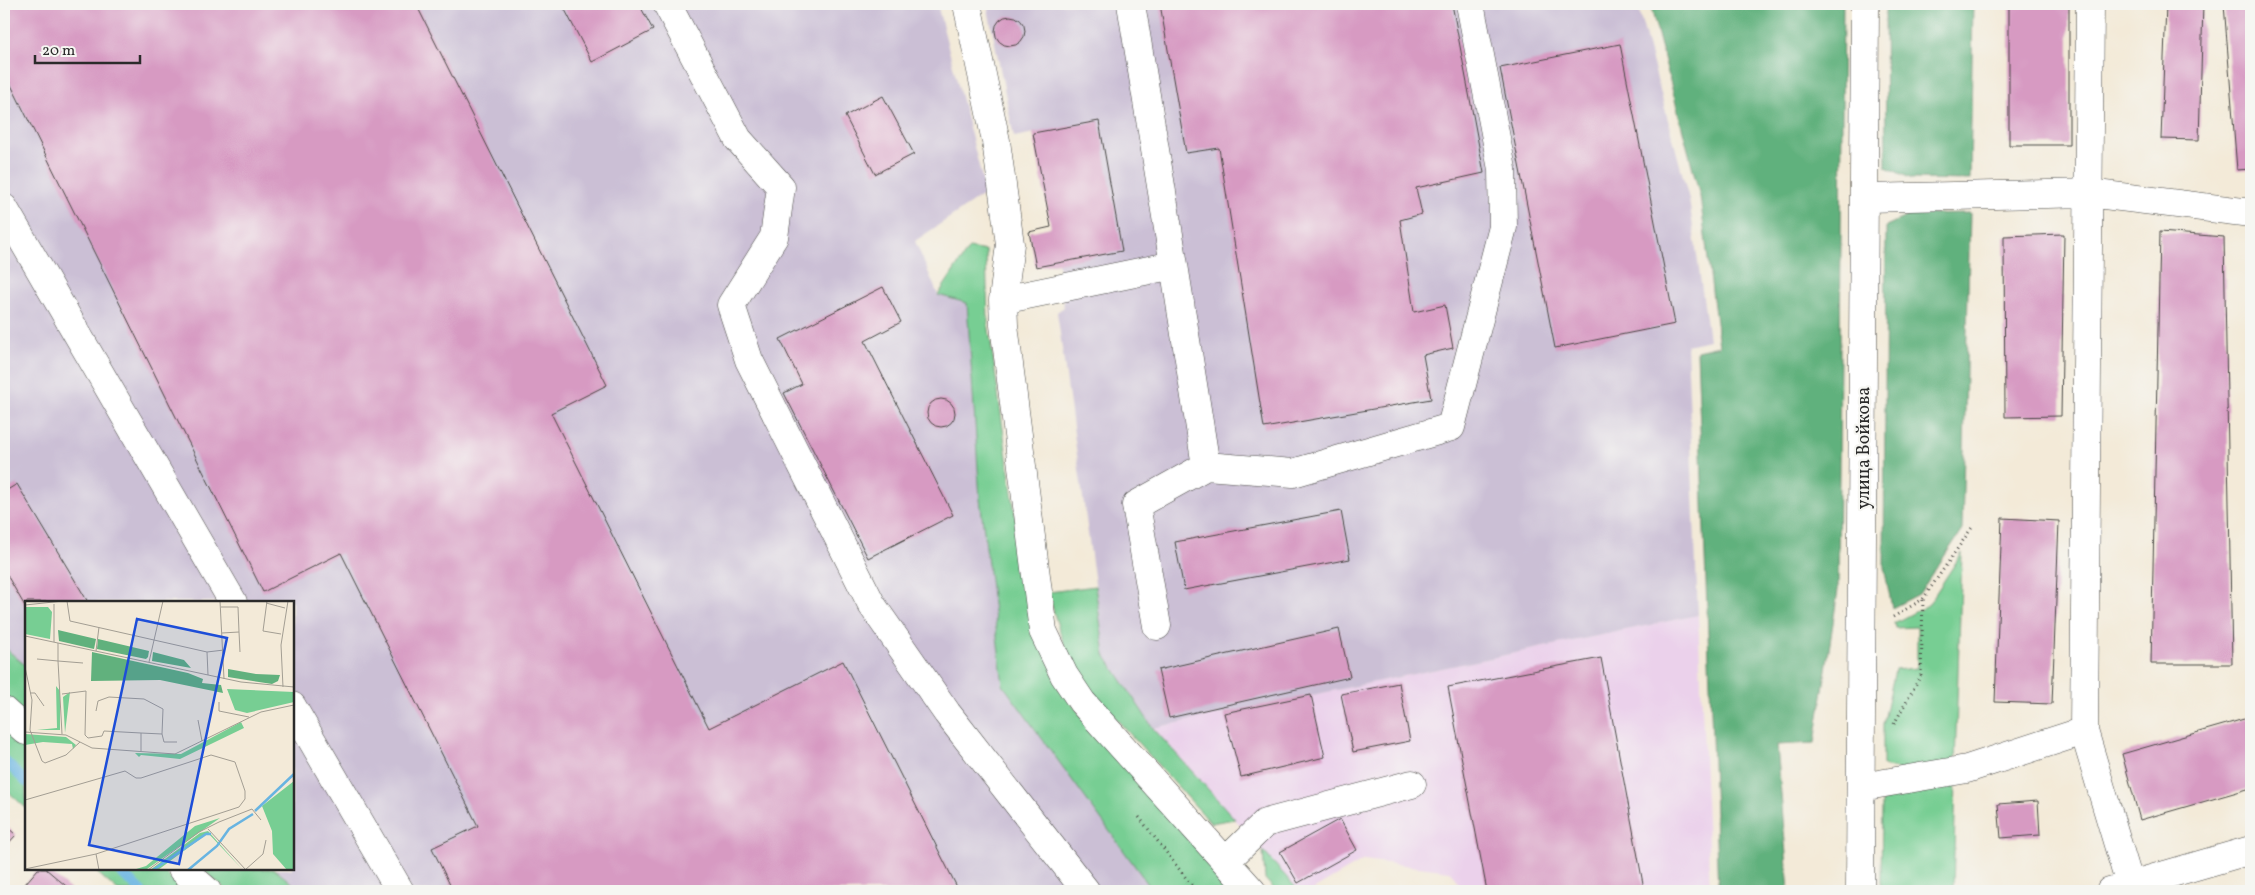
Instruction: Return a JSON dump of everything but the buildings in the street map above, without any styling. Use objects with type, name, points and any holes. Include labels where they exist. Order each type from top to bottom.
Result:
[{"type":"street","points":[[667,4],[738,139],[780,186],[774,237],[731,305],[749,360],[872,605],[946,713],[1086,891]]},
{"type":"street","points":[[967,4],[996,141],[1010,244],[1004,300],[1004,325],[1043,631],[1064,675],[1082,702],[1252,891]]},
{"type":"street","points":[[1131,4],[1206,466]]},
{"type":"street","points":[[1157,626],[1136,505],[1206,466],[1293,473],[1452,427],[1502,227],[1502,169],[1470,4]]},
{"type":"street","name":"улица Войкова","points":[[1860,891],[1866,4]]},
{"type":"street","points":[[2090,4],[2084,731],[2120,888],[2251,850]]},
{"type":"street","points":[[1866,198],[2088,193],[2251,213]]},
{"type":"street","points":[[4,208],[232,601]]},
{"type":"street","points":[[1004,300],[1174,265]]},
{"type":"street","points":[[294,709],[400,891]]},
{"type":"street","points":[[4,711],[25,730]]},
{"type":"street","points":[[1861,787],[1967,769],[2084,731]]},
{"type":"street","points":[[1226,861],[1265,823],[1412,784]]},
{"type":"street","points":[[183,870],[207,891]]},
{"type":"path","points":[[1892,618],[1923,600],[1973,526]]},
{"type":"path","points":[[1892,730],[1922,675],[1923,600]]},
{"type":"shaded area","points":[[4,4],[937,4],[986,193],[915,241],[938,295],[967,303],[980,499],[1003,685],[1153,891],[302,891],[275,870],[294,870],[294,601],[25,601],[25,665],[4,647]]},
{"type":"shaded area","points":[[987,4],[1637,4],[1689,199],[1709,340],[1687,345],[1698,615],[1153,728],[1105,655],[1057,312],[1064,307],[1058,263],[1036,267],[1029,232],[1051,227],[1034,133],[1014,137]]},
{"type":"shaded area","points":[[1698,615],[1710,891],[1464,891],[1450,871],[1364,860],[1311,891],[1299,891],[1153,728]]},
{"type":"green space","points":[[1650,4],[1843,4],[1838,590],[1815,743],[1777,745],[1789,891],[1718,891],[1697,351],[1719,346],[1700,196]]},
{"type":"green space","points":[[1885,4],[1973,4],[1970,180],[1912,179],[1886,167]]},
{"type":"green space","points":[[1970,213],[1962,530],[1919,594],[1892,608],[1884,567],[1886,226],[1912,214]]},
{"type":"green space","points":[[969,248],[986,251],[988,322],[1026,592],[1059,689],[1233,891],[1153,891],[1003,685],[980,499],[967,303],[938,295]]},
{"type":"green space","points":[[1962,553],[1955,764],[1913,773],[1883,766],[1883,725],[1895,670],[1917,668],[1917,627],[1895,628],[1894,623],[1928,605]]},
{"type":"green space","points":[[1095,586],[1105,655],[1153,728],[1235,819],[1211,823],[1088,688],[1074,665],[1064,642],[1049,592]]},
{"type":"green space","points":[[4,647],[25,665],[25,714],[4,695]]},
{"type":"green space","points":[[4,730],[25,749],[25,807],[4,788]]},
{"type":"green space","points":[[1956,780],[1953,891],[1888,891],[1881,886],[1882,802],[1916,785]]},
{"type":"green space","points":[[1263,851],[1299,891],[1276,891],[1265,879]]},
{"type":"green space","points":[[94,870],[162,870],[186,891],[118,891]]},
{"type":"green space","points":[[203,870],[275,870],[302,891],[227,891]]},
{"type":"waterway","points":[[4,760],[25,781]]},
{"type":"waterway","points":[[118,870],[141,891]]}]
